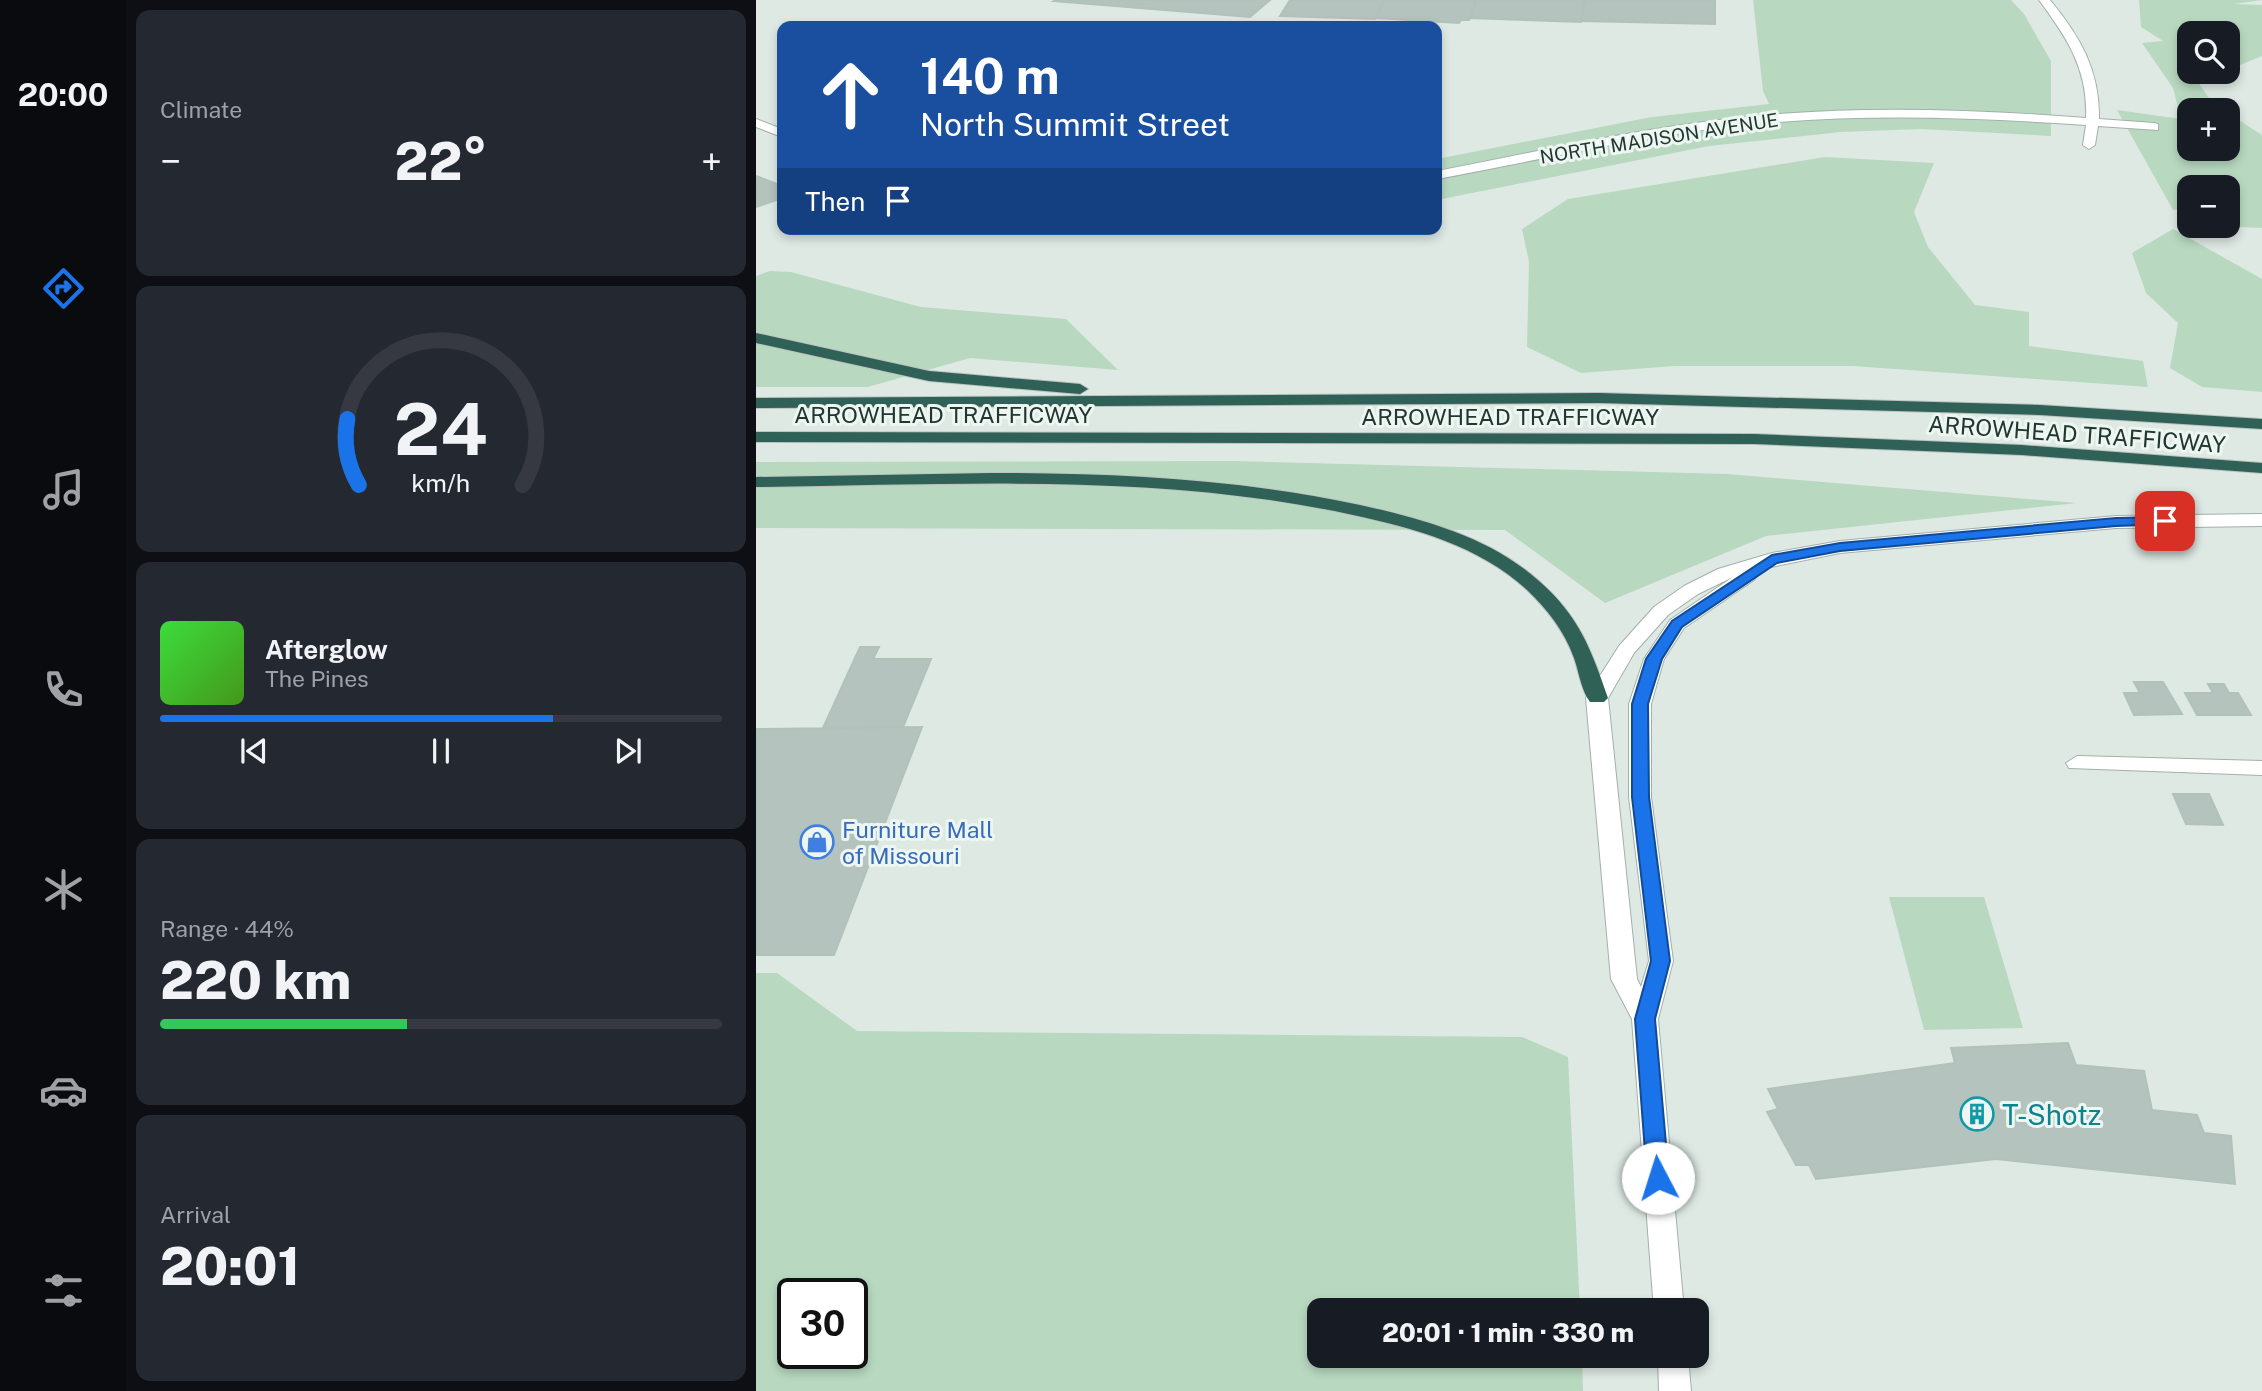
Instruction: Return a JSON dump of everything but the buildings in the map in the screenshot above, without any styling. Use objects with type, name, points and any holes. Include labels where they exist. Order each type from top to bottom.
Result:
[{"type":"highway","points":[[756,338],[929,376],[1215,400]]},
{"type":"highway","name":"ARROWHEAD TRAFFICWAY","points":[[756,403],[1599,398],[2040,410],[2262,424]]},
{"type":"highway","name":"ARROWHEAD TRAFFICWAY","points":[[756,437],[1754,439],[2022,450],[2262,468]]},
{"type":"highway","points":[[756,482],[1114,480],[1188,484],[1318,499],[1422,526],[1515,570],[1546,599],[1575,636],[1597,698]]},
{"type":"street","points":[[2044,0],[2065,25],[2084,58],[2094,95],[2089,145]]},
{"type":"street","name":"NORTH MADISON AVENUE","points":[[1442,174],[1734,122],[1798,117],[1926,113],[2093,121],[2154,127]]},
{"type":"street","points":[[756,123],[777,131]]},
{"type":"street","points":[[1645,1019],[1624,979],[1597,698],[1626,650],[1661,611],[1691,590],[1725,573],[1772,559],[1840,547],[2116,522],[2262,520]]},
{"type":"street","points":[[1668,1298],[1645,1019],[1661,961],[1640,797],[1640,704],[1654,659],[1677,624],[1772,559]]},
{"type":"street","points":[[2077,763],[2262,768]]},
{"type":"street","points":[[1674,1368],[1675,1391]]},
{"type":"green space","points":[[1753,0],[2011,0],[2024,14],[2051,61],[2051,136],[1921,129],[1841,132],[1709,146],[1442,199],[1442,158],[1652,117],[1769,104],[1763,91]]},
{"type":"green space","points":[[2139,0],[2262,0],[2234,4],[2262,5],[2262,56],[2240,65],[2240,21],[2177,21],[2177,84],[2199,84],[2209,98],[2177,98],[2177,104],[2173,88],[2142,43],[2163,41],[2141,27]]},
{"type":"green space","points":[[2117,110],[2177,118],[2177,161],[2240,161],[2240,121],[2262,135],[2262,228],[2240,227],[2240,175],[2177,175],[2177,210],[2173,210]]},
{"type":"green space","points":[[1825,157],[1934,163],[1914,212],[1928,247],[1975,305],[2029,312],[2029,346],[2143,361],[2148,387],[1853,366],[1675,366],[1581,373],[1527,347],[1529,262],[1522,229],[1568,199]]},
{"type":"green space","points":[[2173,229],[2177,231],[2177,238],[2189,238],[2262,279],[2262,392],[2202,387],[2170,368],[2178,323],[2146,293],[2132,253]]},
{"type":"green space","points":[[770,271],[791,272],[921,307],[1066,319],[1118,370],[970,358],[868,387],[756,387],[756,276]]},
{"type":"green space","points":[[1237,461],[1727,474],[2077,503],[1766,536],[1605,603],[1505,530],[756,528],[756,462]]},
{"type":"green space","points":[[1889,897],[1984,897],[2023,1028],[1924,1030]]},
{"type":"green space","points":[[756,973],[777,973],[857,1031],[1522,1037],[1568,1057],[1579,1298],[1307,1298],[1307,1368],[1582,1368],[1583,1391],[756,1391]]},
{"type":"place","name":"Furniture Mall of Missouri","points":[[817,842]]},
{"type":"place","name":"T-Shotz","points":[[1977,1114]]},
{"type":"route","points":[[1658,1178],[1645,1019],[1661,961],[1640,797],[1640,704],[1654,659],[1677,624],[1772,559],[1840,547],[2116,522],[2165,521]]}]
